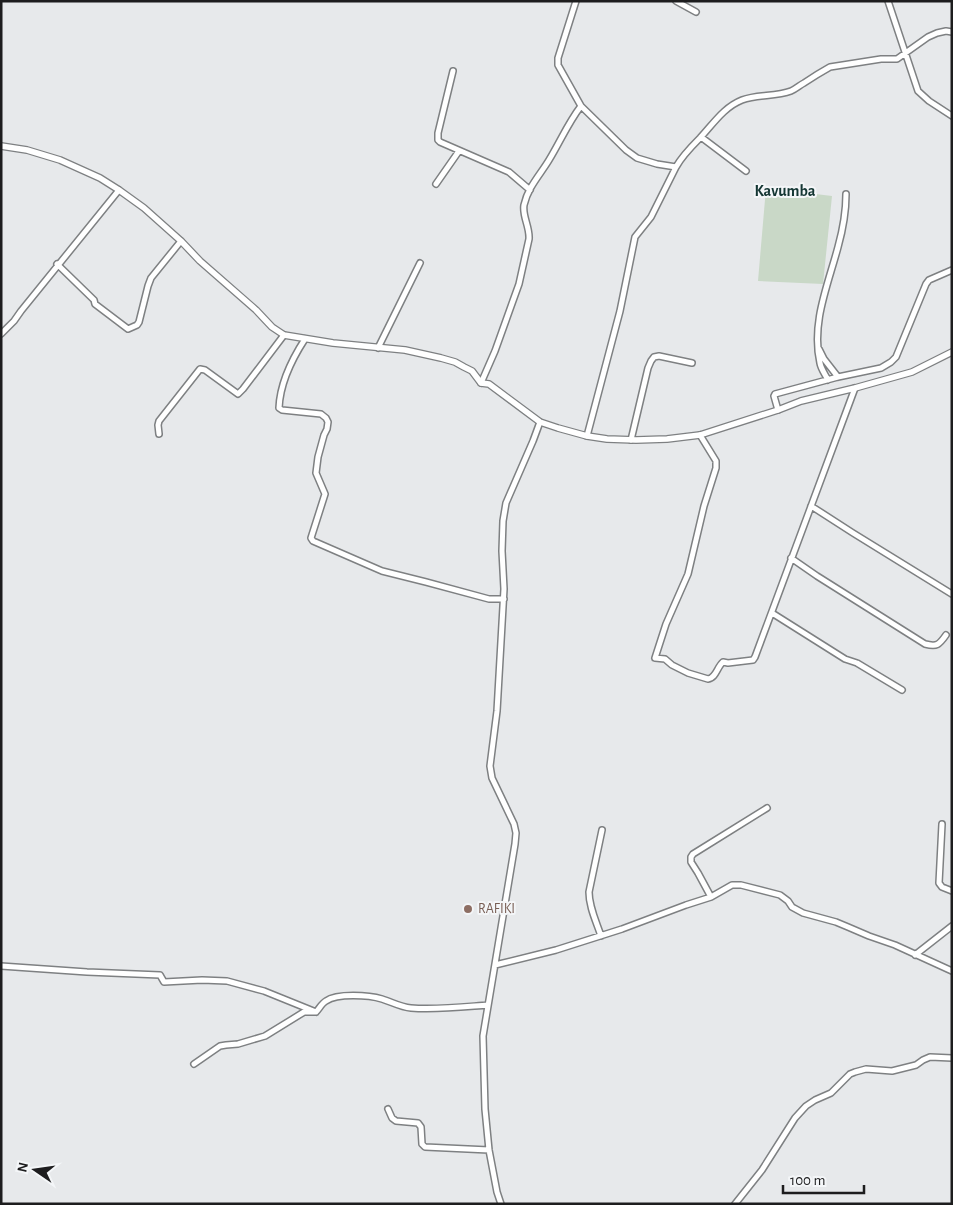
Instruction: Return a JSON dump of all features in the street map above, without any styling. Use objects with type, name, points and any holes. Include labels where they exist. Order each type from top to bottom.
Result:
[{"type":"street","points":[[576,1],[558,58],[558,65],[581,106],[626,150],[637,158],[676,167]]},
{"type":"street","points":[[676,1],[696,12]]},
{"type":"street","points":[[888,1],[918,91],[929,101],[952,116]]},
{"type":"street","points":[[587,436],[620,311],[635,237],[651,217],[680,160],[719,115],[742,100],[792,90],[830,67],[881,59],[897,59],[928,37],[946,31],[952,32]]},
{"type":"street","points":[[453,70],[437,137],[440,142],[509,172],[530,190]]},
{"type":"street","points":[[481,383],[496,351],[519,284],[529,239],[524,206],[530,190],[581,106]]},
{"type":"street","points":[[701,137],[746,170]]},
{"type":"street","points":[[1,146],[28,150],[60,160],[100,178],[118,190],[144,208],[200,261],[284,335],[405,350],[455,362],[472,371],[481,383],[488,384],[540,422],[587,436],[631,440],[667,439],[700,435],[801,401],[912,372],[952,352]]},
{"type":"street","points":[[436,184],[459,151]]},
{"type":"street","points":[[1,334],[16,319],[57,264],[118,190]]},
{"type":"street","points":[[828,380],[820,364],[817,344],[818,323],[823,294],[846,216],[846,194]]},
{"type":"street","points":[[57,264],[94,300],[95,304],[128,328],[137,325],[139,322],[151,278],[180,241]]},
{"type":"street","points":[[378,348],[420,263]]},
{"type":"street","points":[[778,410],[775,394],[838,377],[881,368],[891,362],[896,357],[918,299],[926,284],[952,270]]},
{"type":"street","points":[[159,434],[159,421],[200,369],[205,370],[238,394],[284,335]]},
{"type":"street","points":[[305,338],[290,364],[280,396],[279,408],[282,410],[321,414],[328,422],[318,457],[316,472],[325,494],[311,538],[313,541],[382,571],[489,599],[504,599]]},
{"type":"street","points":[[817,344],[824,359],[838,377]]},
{"type":"street","points":[[631,440],[648,368],[654,357],[659,356],[692,364]]},
{"type":"street","points":[[700,435],[716,461],[716,468],[704,506],[688,574],[666,624],[655,658],[665,658],[672,665],[688,673],[711,679],[724,662],[753,660],[758,652],[855,388]]},
{"type":"street","points":[[501,1204],[489,1150],[482,1048],[516,839],[514,824],[492,778],[490,766],[497,711],[504,599],[503,521],[506,503],[540,422]]},
{"type":"street","points":[[811,506],[952,594]]},
{"type":"street","points":[[791,558],[925,644],[936,645],[946,635]]},
{"type":"street","points":[[772,613],[845,659],[857,663],[902,690]]},
{"type":"street","points":[[711,897],[691,862],[691,857],[767,808]]},
{"type":"street","points":[[942,824],[939,883],[942,887],[952,891]]},
{"type":"street","points":[[601,936],[589,900],[589,892],[602,830]]},
{"type":"street","points":[[495,965],[556,950],[622,930],[711,897],[732,885],[741,885],[780,895],[792,907],[803,914],[836,922],[895,945],[952,971]]},
{"type":"street","points":[[915,955],[952,926]]},
{"type":"street","points":[[1,966],[160,975],[164,982],[227,981],[264,991],[316,1012]]},
{"type":"street","points":[[316,1012],[324,1001],[335,997],[350,996],[373,997],[403,1007],[413,1008],[451,1008],[488,1005]]},
{"type":"street","points":[[194,1064],[220,1046],[238,1044],[265,1036],[304,1012],[316,1012]]},
{"type":"street","points":[[735,1204],[762,1170],[795,1118],[806,1106],[831,1093],[850,1074],[866,1070],[892,1071],[916,1064],[930,1057],[952,1058]]},
{"type":"street","points":[[388,1109],[392,1118],[396,1121],[418,1124],[421,1127],[422,1144],[425,1148],[489,1150]]},
{"type":"green space","points":[[766,188],[832,196],[823,284],[758,281]]},
{"type":"place","name":"RAFIKI","points":[[468,909]]},
{"type":"district","name":"Kavumba","points":[[785,191]]}]
